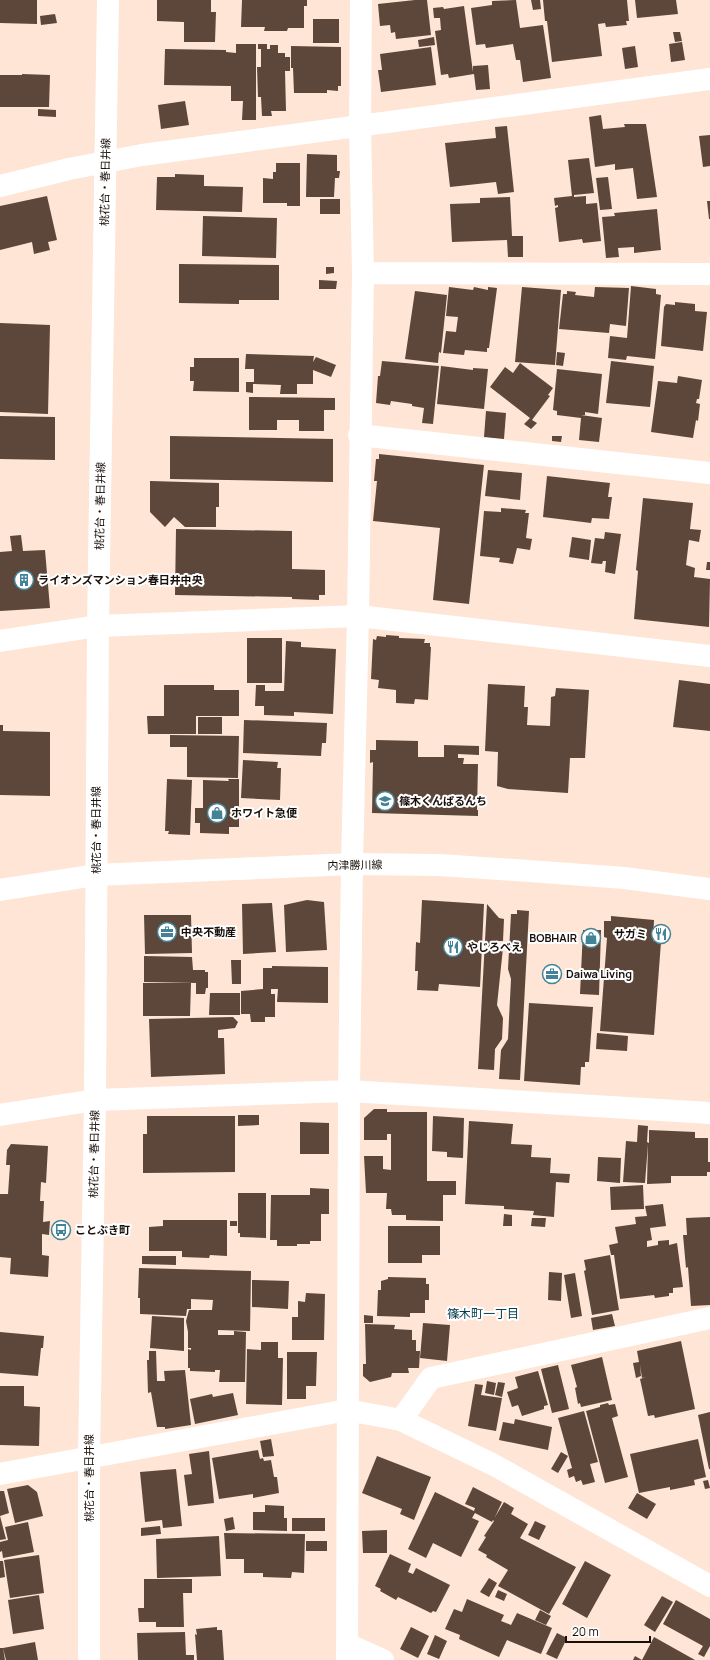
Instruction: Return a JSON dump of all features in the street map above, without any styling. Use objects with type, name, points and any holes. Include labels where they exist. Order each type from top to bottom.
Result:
[{"type":"street","name":"桃花台・春日井線","points":[[89,1660],[89,1457],[95,1100],[98,626],[108,0]]},
{"type":"street","points":[[361,0],[360,126],[363,273],[359,435],[358,616],[352,864],[349,1091],[347,1652],[382,1660]]},
{"type":"street","points":[[0,186],[69,169],[142,155],[710,79]]},
{"type":"street","points":[[363,273],[710,274]]},
{"type":"street","points":[[359,435],[710,473]]},
{"type":"street","points":[[0,640],[98,626],[358,616],[710,656]]},
{"type":"street","name":"内津勝川線","points":[[0,890],[96,875],[352,864],[439,865],[515,870],[624,878],[710,889]]},
{"type":"street","points":[[0,1115],[95,1100],[349,1091],[710,1113]]},
{"type":"street","points":[[401,1420],[431,1378],[710,1318]]},
{"type":"street","points":[[0,1474],[347,1410],[401,1420],[494,1465],[710,1586]]},
{"type":"building","points":[[0,0],[37,0],[37,24],[0,23]]},
{"type":"building","points":[[157,0],[211,0],[211,12],[216,12],[215,42],[184,42],[184,22],[157,21]]},
{"type":"building","points":[[242,0],[307,0],[307,6],[304,6],[304,28],[288,28],[287,31],[264,31],[265,27],[241,27]]},
{"type":"building","points":[[427,0],[431,35],[396,39],[395,32],[391,33],[390,25],[380,26],[378,4]]},
{"type":"building","points":[[516,0],[520,28],[543,25],[551,78],[523,82],[520,60],[516,60],[513,44],[486,48],[485,44],[476,45],[471,8],[492,5],[492,1]]},
{"type":"building","points":[[531,0],[540,0],[541,9],[533,10]]},
{"type":"building","points":[[543,0],[627,0],[629,21],[626,21],[627,25],[606,27],[605,23],[598,24],[602,56],[552,62]]},
{"type":"building","points":[[635,0],[676,0],[678,14],[637,18]]},
{"type":"building","points":[[464,6],[473,72],[473,66],[488,65],[490,89],[476,90],[474,74],[449,78],[448,74],[441,75],[435,31],[441,30],[440,18],[434,18],[433,8],[443,7],[444,9]]},
{"type":"building","points":[[55,14],[57,23],[41,25],[40,16]]},
{"type":"building","points":[[313,19],[339,19],[339,43],[313,43]]},
{"type":"building","points":[[673,32],[680,32],[682,41],[675,42]]},
{"type":"building","points":[[434,37],[435,45],[419,47],[418,40]]},
{"type":"building","points":[[682,42],[685,60],[671,62],[669,44]]},
{"type":"building","points":[[236,44],[256,44],[256,120],[242,120],[243,101],[231,101],[231,86],[164,85],[165,49],[226,50],[226,52],[236,53]]},
{"type":"building","points":[[258,44],[267,44],[267,49],[270,49],[270,45],[278,45],[278,53],[285,53],[285,57],[290,57],[290,71],[285,71],[286,111],[271,111],[272,116],[262,116],[261,97],[258,97],[257,67],[261,67],[261,49],[258,49]]},
{"type":"building","points":[[291,46],[341,47],[341,86],[338,86],[338,91],[327,90],[327,93],[294,93],[293,68],[291,68]]},
{"type":"building","points":[[635,46],[638,67],[625,69],[622,48]]},
{"type":"building","points":[[431,47],[436,85],[381,92],[378,70],[382,70],[380,54]]},
{"type":"building","points":[[0,75],[50,75],[49,107],[0,107]]},
{"type":"building","points":[[185,101],[189,125],[161,129],[158,105]]},
{"type":"building","points":[[38,109],[56,110],[56,117],[38,116]]},
{"type":"building","points":[[601,115],[603,129],[625,127],[624,124],[646,124],[657,197],[637,199],[633,168],[615,170],[615,164],[595,167],[589,117]]},
{"type":"building","points":[[507,126],[514,192],[498,194],[496,182],[450,187],[445,143],[496,138],[495,127]]},
{"type":"building","points":[[710,135],[710,166],[703,167],[699,136]]},
{"type":"building","points":[[307,154],[337,155],[337,171],[340,171],[339,178],[335,178],[334,197],[306,197]]},
{"type":"building","points":[[589,158],[594,193],[574,195],[574,197],[586,196],[586,204],[597,203],[601,241],[583,243],[582,239],[559,242],[555,208],[558,207],[558,205],[555,206],[554,198],[572,196],[568,160]]},
{"type":"building","points":[[276,163],[300,163],[300,206],[287,206],[287,203],[263,203],[263,178],[273,179],[273,172],[276,172]]},
{"type":"building","points":[[175,174],[204,175],[204,186],[243,187],[242,212],[156,210],[157,177],[175,177]]},
{"type":"building","points":[[608,177],[612,209],[600,210],[596,178]]},
{"type":"building","points":[[47,196],[57,240],[48,242],[50,250],[34,254],[32,242],[0,250],[0,206]]},
{"type":"building","points":[[510,197],[512,236],[523,236],[523,257],[508,257],[507,240],[452,242],[450,204],[480,203],[480,198]]},
{"type":"building","points":[[320,199],[340,199],[340,214],[320,214]]},
{"type":"building","points":[[707,201],[710,201],[710,219],[709,219]]},
{"type":"building","points":[[657,209],[661,250],[634,253],[634,247],[618,248],[619,257],[606,258],[602,217],[615,216],[614,213]]},
{"type":"building","points":[[203,216],[277,218],[276,258],[202,256]]},
{"type":"building","points":[[179,264],[279,265],[279,300],[239,300],[239,304],[179,303]]},
{"type":"building","points":[[326,267],[334,267],[334,273],[326,274]]},
{"type":"building","points":[[319,280],[337,281],[336,289],[319,289]]},
{"type":"building","points":[[631,286],[656,289],[656,294],[661,295],[655,359],[627,356],[626,360],[608,358],[610,336],[627,338]]},
{"type":"building","points":[[449,287],[473,290],[474,287],[488,290],[488,287],[497,288],[489,348],[487,348],[487,352],[465,350],[464,355],[443,353],[446,331],[456,332],[458,317],[446,316]]},
{"type":"building","points":[[522,287],[561,290],[555,365],[515,362]]},
{"type":"building","points":[[595,287],[629,288],[626,326],[610,324],[609,333],[559,329],[563,294],[567,294],[567,291],[576,292],[575,295],[594,297]]},
{"type":"building","points":[[415,291],[447,295],[441,353],[439,352],[438,363],[405,359]]},
{"type":"building","points":[[675,302],[695,304],[695,311],[707,312],[703,351],[661,346],[664,307],[666,304],[675,305]]},
{"type":"building","points":[[0,323],[50,325],[48,414],[0,412]]},
{"type":"building","points":[[557,352],[565,353],[563,366],[556,365]]},
{"type":"building","points":[[246,354],[314,356],[313,362],[316,357],[336,365],[331,377],[313,370],[313,384],[297,384],[297,394],[280,394],[281,385],[253,384],[253,393],[246,392],[246,382],[254,382],[254,369],[245,369]]},
{"type":"building","points":[[194,358],[239,358],[239,392],[193,391],[194,381],[190,381],[190,367],[194,367]]},
{"type":"building","points":[[382,361],[439,366],[433,424],[422,423],[424,408],[412,406],[412,404],[391,401],[390,405],[376,403],[378,376],[380,376]]},
{"type":"building","points":[[611,361],[654,366],[650,407],[606,403]]},
{"type":"building","points":[[520,363],[553,388],[548,395],[550,396],[532,420],[537,423],[531,429],[524,424],[530,418],[490,387],[505,367],[513,373]]},
{"type":"building","points":[[441,366],[473,370],[473,368],[488,369],[484,409],[437,404]]},
{"type":"building","points":[[557,369],[602,374],[598,414],[585,412],[585,415],[581,415],[602,418],[599,442],[579,440],[581,418],[557,415],[557,411],[553,410]]},
{"type":"building","points":[[678,376],[702,380],[699,399],[697,399],[696,403],[700,404],[698,421],[696,420],[693,438],[651,432],[658,381],[677,383]]},
{"type":"building","points":[[249,397],[335,398],[335,410],[324,410],[324,431],[299,431],[299,420],[277,420],[277,430],[249,430]]},
{"type":"building","points":[[486,411],[506,413],[504,439],[484,437]]},
{"type":"building","points":[[0,416],[55,417],[55,460],[0,459]]},
{"type":"building","points":[[170,436],[333,439],[333,482],[170,479]]},
{"type":"building","points":[[552,436],[562,436],[561,442],[552,441]]},
{"type":"building","points":[[379,454],[484,465],[469,604],[433,600],[440,528],[373,521],[377,481],[374,481],[376,459],[379,459]]},
{"type":"building","points":[[488,470],[522,473],[520,500],[485,496]]},
{"type":"building","points":[[547,476],[610,483],[608,497],[612,497],[609,519],[592,518],[591,523],[543,517]]},
{"type":"building","points":[[150,481],[219,483],[219,507],[216,507],[216,527],[185,527],[174,517],[165,527],[150,512]]},
{"type":"building","points":[[643,498],[693,503],[690,529],[701,530],[699,542],[689,540],[686,565],[695,568],[694,577],[710,579],[709,627],[634,619],[638,571],[636,570]]},
{"type":"building","points":[[501,508],[526,510],[525,513],[529,513],[526,538],[532,539],[530,550],[517,548],[513,564],[499,562],[500,558],[480,556],[484,511],[501,512]]},
{"type":"building","points":[[176,529],[292,531],[292,569],[325,570],[325,595],[319,595],[319,600],[292,599],[292,597],[175,595]]},
{"type":"building","points":[[605,532],[621,534],[615,574],[605,572],[606,561],[603,561],[602,564],[591,563],[595,538],[604,539]]},
{"type":"building","name":"ライオンズマンション春日井中央","points":[[21,535],[23,551],[45,550],[50,608],[0,611],[0,552],[12,551],[10,536]]},
{"type":"building","points":[[572,537],[591,540],[589,560],[569,557]]},
{"type":"building","points":[[707,562],[710,562],[710,570],[706,570]]},
{"type":"building","points":[[386,635],[399,636],[399,638],[425,639],[424,643],[430,643],[428,700],[415,699],[414,704],[396,703],[396,690],[378,688],[379,680],[371,679],[373,639],[376,640],[377,636],[386,637]]},
{"type":"building","points":[[247,638],[282,638],[282,683],[247,683]]},
{"type":"building","points":[[286,641],[301,642],[301,647],[336,649],[333,714],[294,712],[294,716],[264,715],[264,706],[255,706],[256,685],[265,685],[265,691],[284,691]]},
{"type":"building","points":[[679,680],[710,684],[710,731],[673,727]]},
{"type":"building","points":[[488,684],[525,686],[524,707],[528,707],[527,725],[550,726],[551,697],[555,696],[556,688],[589,690],[585,758],[570,758],[568,793],[508,789],[497,786],[498,752],[485,751]]},
{"type":"building","points":[[164,685],[214,685],[214,690],[239,690],[239,716],[164,716]]},
{"type":"building","points":[[147,716],[196,716],[196,734],[148,734]]},
{"type":"building","points":[[198,717],[222,717],[222,734],[198,734]]},
{"type":"building","points":[[244,720],[327,723],[326,743],[322,743],[321,756],[243,753]]},
{"type":"building","points":[[0,725],[3,725],[3,731],[50,732],[50,796],[0,795]]},
{"type":"building","points":[[170,735],[239,736],[238,778],[187,777],[187,747],[170,747]]},
{"type":"building","points":[[376,740],[418,741],[418,757],[444,757],[444,745],[479,746],[479,755],[458,754],[458,758],[464,758],[463,764],[478,764],[478,816],[372,813],[373,762],[370,763],[370,750],[376,750]]},
{"type":"building","points":[[243,760],[278,762],[277,768],[281,768],[280,800],[241,798]]},
{"type":"building","points":[[167,779],[192,780],[190,835],[168,834],[169,831],[165,831]]},
{"type":"building","points":[[228,779],[239,779],[239,827],[229,827],[229,834],[200,833],[200,823],[195,823],[195,808],[203,808],[203,780],[229,781]]},
{"type":"building","points":[[307,900],[324,902],[327,950],[286,952],[284,905]]},
{"type":"building","points":[[422,900],[484,904],[480,987],[439,984],[438,991],[417,990],[418,971],[415,971],[416,942],[420,943]]},
{"type":"building","points":[[272,903],[276,952],[243,954],[242,904]]},
{"type":"building","points":[[487,904],[499,918],[504,919],[503,941],[498,941],[497,947],[503,948],[497,1005],[503,1018],[502,1039],[495,1049],[494,1070],[478,1069]]},
{"type":"building","points":[[517,910],[529,911],[520,1080],[499,1079],[501,1050],[508,1039],[511,979],[508,969],[511,914],[517,914]]},
{"type":"building","points":[[144,915],[191,915],[192,953],[145,954]]},
{"type":"building","points":[[611,916],[654,920],[653,941],[661,942],[654,1035],[600,1031],[607,938],[604,937],[604,921],[611,921]]},
{"type":"building","points":[[583,930],[601,930],[599,995],[580,994]]},
{"type":"building","points":[[144,956],[192,957],[193,970],[205,970],[205,972],[208,972],[208,988],[206,988],[205,994],[196,994],[196,983],[144,982]]},
{"type":"building","points":[[231,960],[241,960],[241,984],[232,984]]},
{"type":"building","points":[[272,966],[328,967],[328,1003],[277,1002],[278,989],[271,989],[271,994],[275,994],[275,1017],[265,1017],[265,1022],[251,1022],[250,1014],[241,1014],[241,991],[263,989],[263,968],[272,968]]},
{"type":"building","points":[[143,983],[191,983],[190,1016],[143,1016]]},
{"type":"building","points":[[210,993],[240,993],[240,1015],[209,1015]]},
{"type":"building","points":[[529,1003],[593,1007],[589,1062],[585,1062],[585,1067],[581,1067],[580,1085],[524,1081]]},
{"type":"building","points":[[233,1017],[238,1022],[235,1028],[218,1030],[218,1038],[224,1038],[225,1074],[151,1077],[149,1019]]},
{"type":"building","points":[[597,1033],[628,1036],[627,1051],[596,1049]]},
{"type":"building","points":[[374,1109],[387,1109],[387,1112],[427,1112],[427,1181],[456,1181],[456,1195],[443,1195],[443,1221],[406,1220],[406,1215],[392,1215],[391,1209],[386,1209],[387,1193],[366,1193],[364,1156],[383,1156],[383,1169],[391,1170],[391,1134],[387,1134],[387,1140],[364,1140],[364,1118]]},
{"type":"building","points":[[238,1115],[259,1115],[259,1125],[238,1126]]},
{"type":"building","points":[[147,1116],[235,1116],[235,1172],[143,1173],[143,1134],[147,1134]]},
{"type":"building","points":[[433,1116],[464,1118],[463,1158],[447,1157],[447,1152],[432,1151]]},
{"type":"building","points":[[469,1121],[513,1124],[511,1144],[532,1145],[531,1157],[551,1158],[550,1173],[570,1174],[569,1183],[556,1182],[554,1217],[533,1215],[534,1211],[504,1209],[504,1206],[465,1204]]},
{"type":"building","points":[[300,1122],[329,1123],[329,1154],[300,1154]]},
{"type":"building","points":[[638,1125],[648,1126],[647,1142],[649,1143],[649,1130],[695,1132],[695,1138],[708,1138],[708,1162],[710,1162],[710,1172],[707,1172],[707,1176],[671,1176],[671,1183],[647,1184],[648,1144],[645,1183],[623,1182],[626,1141],[637,1142]]},
{"type":"building","points":[[11,1144],[48,1146],[46,1183],[41,1182],[40,1201],[44,1201],[43,1222],[50,1221],[49,1235],[42,1234],[42,1255],[49,1256],[48,1277],[10,1274],[11,1258],[0,1257],[0,1194],[8,1194],[10,1165],[6,1165],[7,1150]]},
{"type":"building","points":[[598,1157],[621,1158],[620,1183],[597,1181]]},
{"type":"building","points":[[643,1185],[644,1209],[611,1210],[610,1187]]},
{"type":"building","points":[[310,1188],[329,1189],[329,1214],[321,1214],[321,1241],[310,1241],[310,1244],[297,1244],[297,1246],[277,1246],[277,1240],[270,1240],[271,1195],[310,1195]]},
{"type":"building","points":[[238,1193],[266,1193],[266,1238],[240,1237],[240,1233],[238,1233]]},
{"type":"building","points":[[663,1204],[666,1226],[650,1228],[652,1240],[647,1241],[647,1247],[658,1245],[658,1241],[669,1240],[669,1245],[677,1243],[683,1287],[673,1288],[673,1293],[669,1293],[669,1296],[655,1298],[654,1295],[620,1299],[614,1255],[611,1255],[609,1245],[618,1243],[615,1227],[636,1224],[635,1217],[647,1216],[645,1206]]},
{"type":"building","points":[[504,1214],[512,1215],[512,1226],[503,1226]]},
{"type":"building","points":[[710,1217],[710,1305],[691,1306],[688,1267],[686,1268],[683,1235],[687,1235],[686,1218]]},
{"type":"building","points":[[532,1218],[546,1218],[545,1227],[531,1226]]},
{"type":"building","points":[[163,1220],[227,1220],[227,1256],[210,1255],[209,1258],[182,1257],[182,1251],[149,1251],[149,1227],[163,1226]]},
{"type":"building","points":[[230,1221],[237,1221],[237,1226],[230,1226]]},
{"type":"building","points":[[388,1226],[440,1226],[440,1255],[422,1255],[422,1263],[388,1263]]},
{"type":"building","points":[[610,1255],[619,1310],[592,1315],[584,1271],[586,1270],[584,1260]]},
{"type":"building","points":[[142,1256],[176,1256],[176,1265],[142,1264]]},
{"type":"building","points":[[139,1268],[251,1271],[250,1331],[218,1330],[218,1335],[234,1335],[234,1331],[246,1332],[245,1382],[219,1382],[220,1370],[215,1370],[215,1372],[190,1371],[190,1368],[188,1368],[188,1349],[191,1350],[191,1348],[188,1348],[186,1321],[189,1310],[212,1310],[213,1300],[191,1299],[191,1309],[187,1309],[186,1316],[140,1314],[140,1298],[138,1298]]},
{"type":"building","points":[[549,1272],[562,1273],[561,1301],[548,1300]]},
{"type":"building","points":[[575,1273],[582,1316],[571,1318],[564,1275]]},
{"type":"building","points":[[388,1277],[426,1278],[426,1284],[429,1284],[429,1300],[425,1300],[425,1313],[410,1313],[410,1317],[377,1316],[378,1290],[381,1290],[381,1281],[388,1279]]},
{"type":"building","points":[[252,1280],[289,1281],[288,1309],[252,1307]]},
{"type":"building","points":[[306,1293],[325,1294],[324,1340],[292,1340],[292,1317],[298,1317],[298,1301],[305,1302]]},
{"type":"building","points":[[612,1314],[615,1326],[593,1330],[591,1318]]},
{"type":"building","points":[[364,1315],[373,1316],[373,1323],[364,1323]]},
{"type":"building","points":[[152,1316],[184,1318],[184,1351],[150,1348]]},
{"type":"building","points":[[423,1323],[450,1325],[447,1361],[420,1358]]},
{"type":"building","points":[[365,1324],[395,1325],[394,1329],[412,1330],[412,1340],[416,1340],[416,1351],[420,1351],[419,1368],[408,1368],[409,1373],[392,1373],[391,1377],[370,1382],[363,1376],[363,1364],[366,1364]]},
{"type":"building","points":[[0,1332],[44,1336],[38,1376],[0,1373]]},
{"type":"building","points":[[681,1341],[695,1409],[655,1418],[654,1415],[648,1416],[640,1379],[646,1377],[642,1378],[640,1365],[641,1376],[636,1378],[633,1363],[639,1362],[637,1351]]},
{"type":"building","points":[[261,1342],[278,1342],[278,1358],[283,1358],[282,1405],[246,1404],[247,1349],[261,1350]]},
{"type":"building","points":[[149,1351],[156,1351],[157,1381],[165,1381],[164,1371],[185,1370],[191,1425],[165,1429],[165,1427],[157,1427],[151,1392],[148,1393],[147,1360],[149,1360]]},
{"type":"building","points":[[287,1352],[317,1352],[316,1386],[306,1386],[306,1399],[287,1399]]},
{"type":"building","points":[[602,1357],[612,1400],[581,1407],[580,1403],[578,1404],[575,1388],[577,1387],[571,1365]]},
{"type":"building","points":[[558,1365],[569,1409],[552,1413],[541,1369]]},
{"type":"building","points":[[538,1371],[548,1405],[544,1406],[544,1409],[522,1416],[518,1405],[512,1407],[507,1392],[518,1388],[515,1377]]},
{"type":"building","points":[[487,1381],[496,1383],[494,1395],[485,1393]]},
{"type":"building","points":[[498,1382],[505,1383],[502,1397],[495,1395]]},
{"type":"building","points":[[475,1384],[483,1385],[481,1395],[502,1398],[496,1431],[468,1426]]},
{"type":"building","points":[[0,1386],[24,1386],[24,1406],[40,1407],[39,1446],[0,1445]]},
{"type":"building","points":[[233,1393],[238,1415],[195,1424],[190,1399],[212,1394],[213,1397]]},
{"type":"building","points":[[608,1403],[609,1405],[615,1404],[618,1416],[612,1418],[628,1477],[605,1483],[586,1411]]},
{"type":"building","points":[[584,1411],[598,1462],[590,1464],[595,1482],[583,1485],[581,1480],[576,1482],[574,1476],[569,1478],[567,1470],[572,1468],[558,1418]]},
{"type":"building","points":[[710,1412],[710,1469],[709,1469],[698,1415]]},
{"type":"building","points":[[515,1419],[552,1427],[548,1450],[499,1440],[503,1422],[514,1424]]},
{"type":"building","points":[[271,1439],[274,1456],[263,1457],[260,1441]]},
{"type":"building","points":[[698,1439],[706,1477],[694,1480],[695,1485],[670,1490],[670,1487],[639,1493],[630,1454]]},
{"type":"building","points":[[258,1450],[260,1459],[263,1458],[264,1461],[271,1460],[274,1477],[277,1477],[279,1493],[253,1498],[253,1494],[219,1499],[212,1458]]},
{"type":"building","points":[[209,1451],[214,1503],[188,1506],[184,1475],[192,1474],[189,1454]]},
{"type":"building","points":[[561,1452],[568,1456],[558,1473],[551,1469]]},
{"type":"building","points":[[377,1456],[431,1477],[414,1520],[400,1514],[402,1509],[362,1493]]},
{"type":"building","points":[[176,1469],[182,1526],[163,1528],[162,1520],[145,1522],[140,1472]]},
{"type":"building","points":[[708,1480],[710,1488],[705,1489],[703,1481]]},
{"type":"building","points":[[28,1485],[37,1492],[43,1516],[15,1523],[7,1489]]},
{"type":"building","points":[[473,1487],[502,1502],[495,1517],[504,1502],[514,1508],[511,1514],[528,1524],[520,1538],[576,1567],[549,1614],[498,1586],[508,1570],[486,1557],[487,1555],[478,1550],[486,1537],[484,1536],[494,1521],[493,1520],[492,1522],[475,1513],[472,1518],[479,1521],[461,1557],[433,1543],[426,1558],[408,1549],[435,1492],[474,1511],[475,1508],[465,1504]]},
{"type":"building","points":[[0,1491],[4,1491],[9,1513],[0,1516]]},
{"type":"building","points":[[637,1493],[656,1504],[647,1519],[628,1508]]},
{"type":"building","points":[[265,1505],[284,1506],[284,1518],[287,1518],[287,1531],[253,1530],[253,1512],[265,1512]]},
{"type":"building","points":[[0,1516],[6,1539],[0,1540]]},
{"type":"building","points":[[233,1517],[235,1529],[226,1531],[224,1519]]},
{"type":"building","points":[[292,1518],[325,1518],[325,1531],[292,1531]]},
{"type":"building","points":[[535,1521],[546,1526],[539,1540],[528,1535]]},
{"type":"building","points":[[28,1522],[34,1552],[3,1558],[2,1551],[0,1552],[0,1542],[8,1540],[5,1527]]},
{"type":"building","points":[[160,1526],[161,1534],[141,1536],[141,1528]]},
{"type":"building","points":[[387,1530],[387,1553],[363,1553],[362,1531]]},
{"type":"building","points":[[224,1533],[305,1534],[304,1573],[292,1572],[291,1578],[263,1577],[263,1573],[244,1573],[244,1559],[226,1559]]},
{"type":"building","points":[[219,1536],[221,1576],[157,1578],[156,1539]]},
{"type":"building","points":[[306,1541],[327,1541],[327,1551],[306,1551]]},
{"type":"building","points":[[390,1554],[411,1564],[408,1572],[413,1574],[416,1568],[450,1585],[436,1612],[433,1611],[431,1613],[398,1597],[396,1600],[380,1591],[381,1589],[375,1586]]},
{"type":"building","points":[[39,1555],[44,1593],[10,1598],[4,1560]]},
{"type":"building","points":[[0,1561],[3,1561],[5,1577],[0,1578]]},
{"type":"building","points":[[585,1561],[611,1575],[587,1618],[562,1604]]},
{"type":"building","points":[[489,1578],[497,1583],[489,1597],[480,1592]]},
{"type":"building","points":[[144,1579],[192,1579],[192,1593],[183,1593],[184,1627],[156,1627],[156,1622],[139,1622],[138,1608],[144,1608]]},
{"type":"building","points":[[498,1590],[507,1594],[504,1601],[495,1597]]},
{"type":"building","points":[[39,1595],[44,1629],[13,1634],[8,1600]]},
{"type":"building","points":[[662,1596],[673,1602],[655,1632],[644,1625]]},
{"type":"building","points":[[467,1599],[504,1615],[501,1621],[511,1625],[517,1613],[552,1628],[541,1654],[507,1640],[499,1657],[459,1639],[460,1635],[445,1629],[454,1609],[462,1612]]},
{"type":"building","points":[[676,1600],[710,1619],[710,1646],[704,1657],[698,1654],[703,1646],[663,1624]]},
{"type":"building","points":[[540,1610],[551,1616],[546,1625],[535,1620]]},
{"type":"building","points":[[217,1627],[217,1630],[222,1630],[224,1660],[197,1660],[196,1629]]},
{"type":"building","points":[[411,1627],[429,1636],[418,1658],[400,1649]]},
{"type":"building","points":[[185,1632],[186,1655],[194,1655],[194,1660],[138,1660],[137,1633]]},
{"type":"building","points":[[557,1633],[567,1638],[557,1659],[546,1654]]},
{"type":"building","points":[[435,1635],[447,1641],[439,1659],[427,1654]]},
{"type":"building","points":[[654,1637],[695,1660],[642,1660]]},
{"type":"building","points":[[35,1642],[38,1660],[6,1660],[3,1648]]},
{"type":"building","points":[[0,1648],[3,1648],[5,1660],[0,1660]]},
{"type":"building","points":[[635,1656],[642,1660],[633,1660]]},
{"type":"place","name":"ライオンズマンション春日井中央","points":[[24,580]]},
{"type":"place","name":"篠木くんぱるんち","points":[[385,801]]},
{"type":"place","name":"ホワイト急便","points":[[217,813]]},
{"type":"place","name":"中央不動産","points":[[167,932]]},
{"type":"place","name":"サガミ","points":[[661,934]]},
{"type":"place","name":"BOBHAIR","points":[[591,938]]},
{"type":"place","name":"やじろべえ","points":[[453,947]]},
{"type":"place","name":"Daiwa Living","points":[[552,974]]},
{"type":"place","name":"ことぶき町","points":[[61,1230]]},
{"type":"district","name":"篠木町一丁目","points":[[483,1314]]}]
